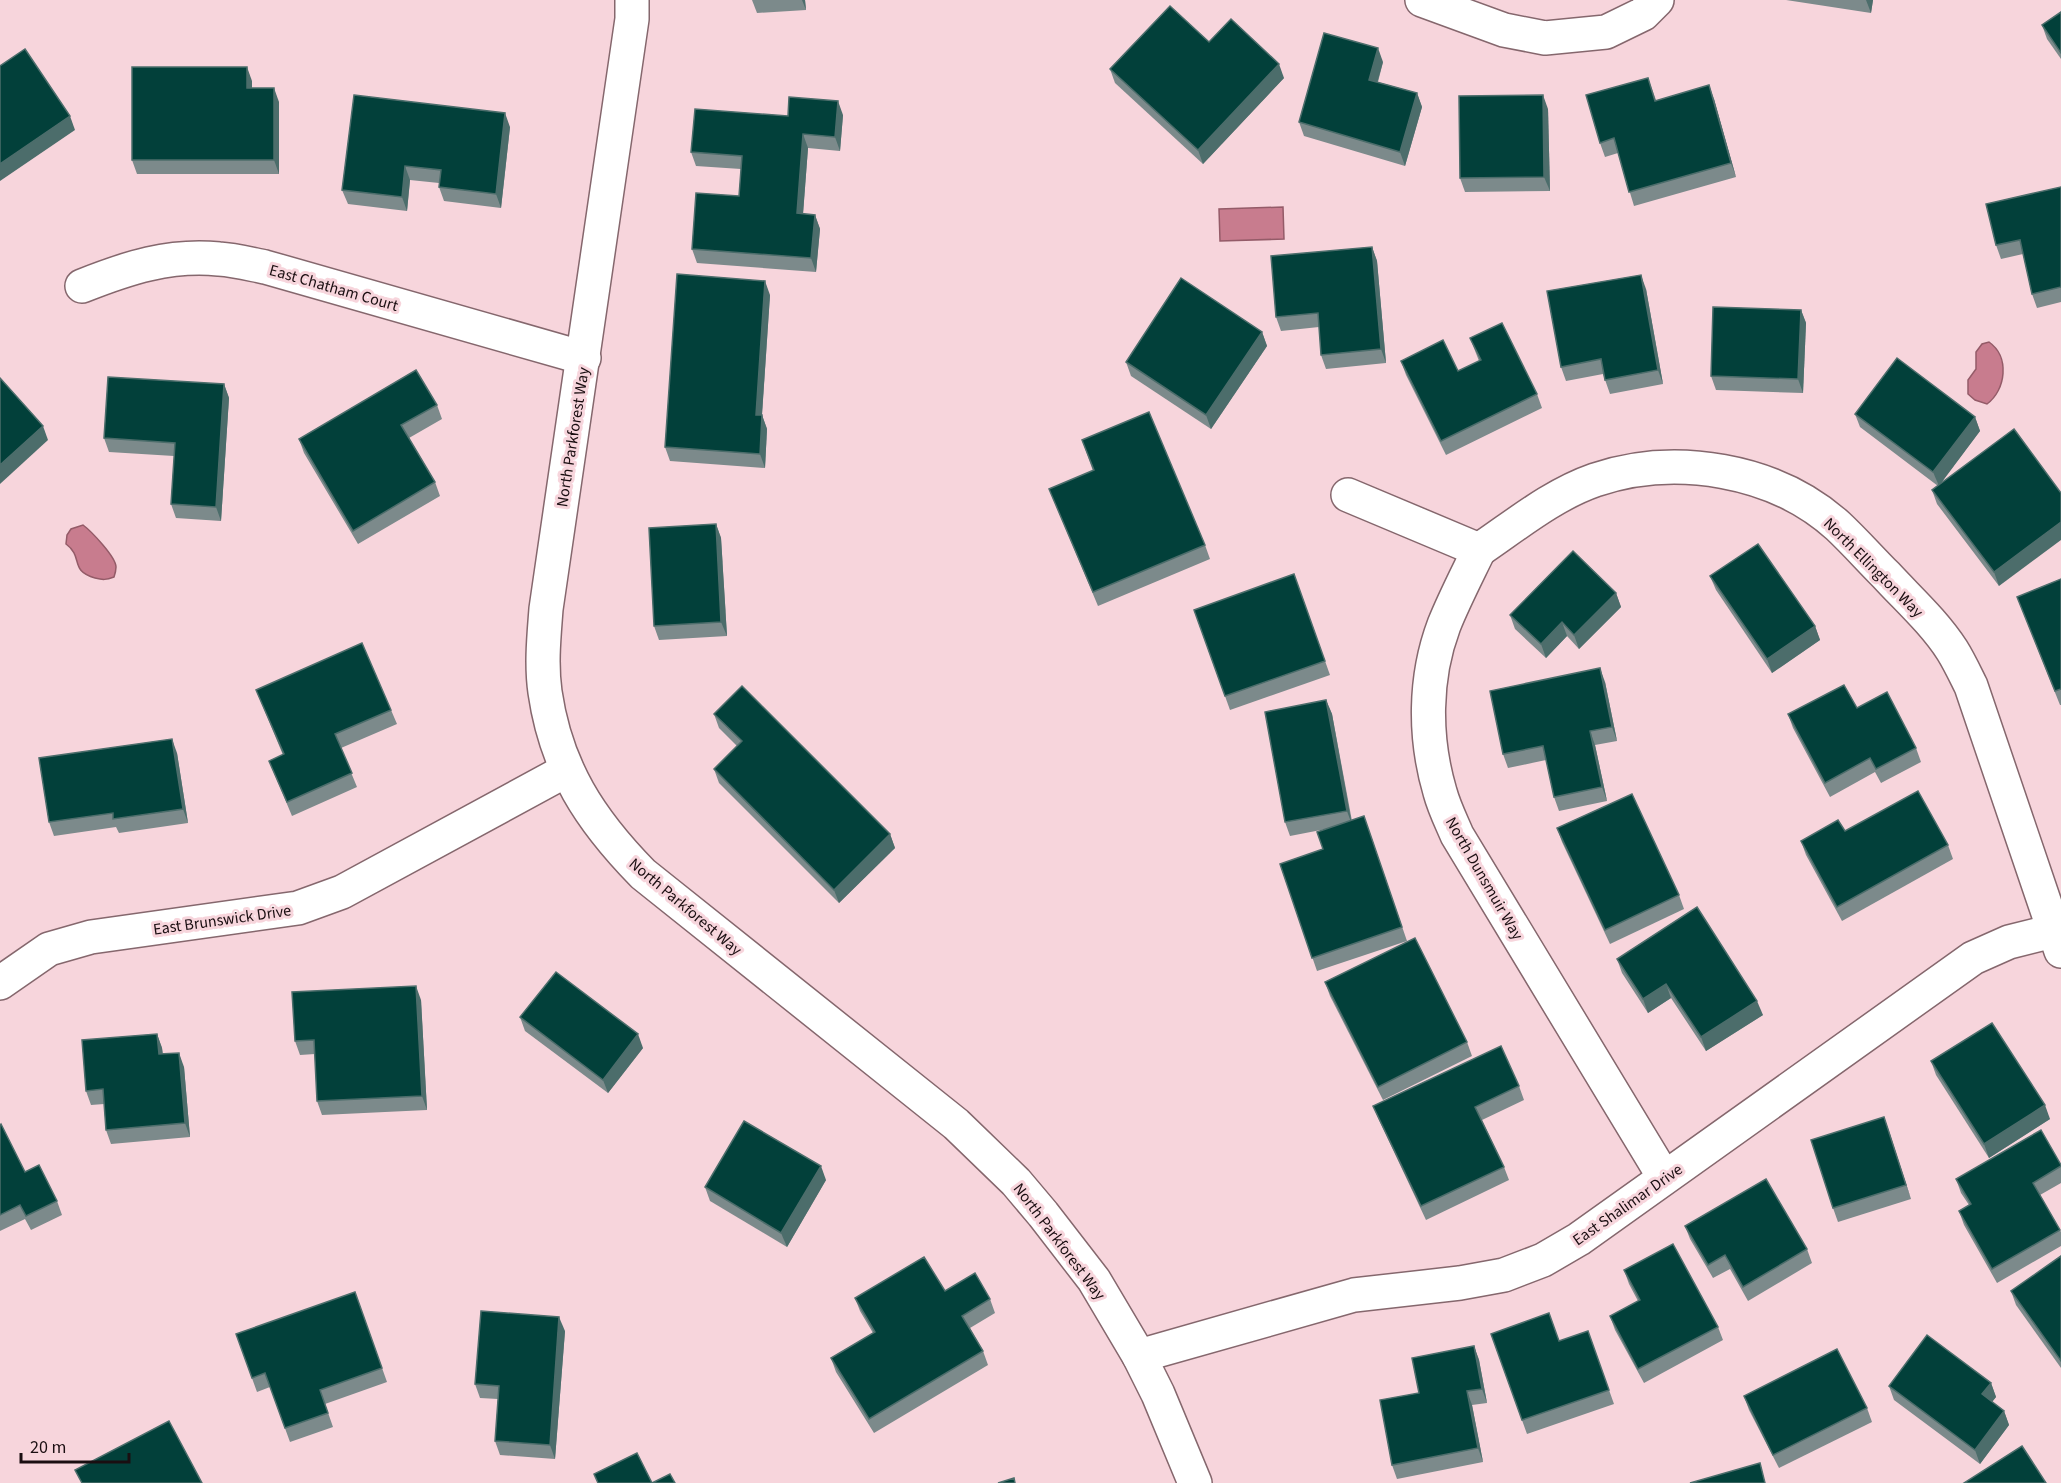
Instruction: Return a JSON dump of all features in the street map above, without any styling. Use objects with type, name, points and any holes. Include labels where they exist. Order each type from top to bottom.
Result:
[{"type":"street","name":"North Parkforest Way","points":[[632,0],[632,19],[546,609],[543,650],[545,691],[554,731],[567,770],[587,807],[613,843],[643,874],[956,1124],[1016,1182],[1094,1280],[1139,1356],[1195,1483]]},
{"type":"street","points":[[1422,0],[1504,30],[1545,38],[1606,32],[1643,14],[1657,0]]},
{"type":"street","name":"East Chatham Court","points":[[82,286],[124,269],[171,259],[218,259],[265,267],[584,358]]},
{"type":"street","name":"North Ellington Way","points":[[1479,550],[1557,497],[1595,480],[1636,470],[1678,467],[1719,470],[1762,482],[1801,500],[1837,525],[1925,616],[1952,649],[1971,686],[2058,937]]},
{"type":"street","points":[[1348,495],[1479,550]]},
{"type":"street","name":"North Dunsmuir Way","points":[[1479,550],[1444,626],[1432,666],[1428,709],[1430,752],[1440,794],[1457,835],[1664,1178]]},
{"type":"street","name":"East Brunswick Drive","points":[[0,983],[50,949],[91,937],[298,908],[342,892],[567,770]]},
{"type":"street","name":"East Shalimar Drive","points":[[1139,1356],[1354,1294],[1460,1283],[1504,1275],[1543,1260],[1579,1239],[1973,958],[2009,942],[2058,937]]},
{"type":"shaded area","points":[[1283,207],[1284,239],[1220,241],[1219,209]]},
{"type":"shaded area","points":[[1989,342],[2000,356],[2003,373],[1998,391],[1987,404],[1975,400],[1968,394],[1968,380],[1976,369],[1976,352],[1982,344]]},
{"type":"shaded area","points":[[83,525],[112,557],[116,567],[114,577],[95,578],[82,572],[79,568],[74,554],[66,544],[67,535],[71,529]]},
{"type":"building","points":[[1170,6],[1209,42],[1231,19],[1279,64],[1198,150],[1110,69]]},
{"type":"building","points":[[2061,12],[2061,53],[2042,25]]},
{"type":"building","points":[[1324,33],[1378,48],[1369,80],[1417,93],[1400,152],[1299,122]]},
{"type":"building","points":[[25,49],[70,116],[0,164],[0,66]]},
{"type":"building","points":[[132,67],[247,67],[247,88],[274,88],[274,160],[132,160]]},
{"type":"building","points":[[1648,78],[1655,101],[1709,85],[1731,163],[1629,192],[1614,138],[1600,143],[1586,95]]},
{"type":"building","points":[[354,95],[505,113],[496,194],[439,187],[441,170],[405,166],[402,197],[342,190]]},
{"type":"building","points":[[1543,95],[1544,177],[1460,178],[1459,96]]},
{"type":"building","points":[[789,97],[838,101],[835,137],[803,134],[797,213],[815,215],[811,258],[692,249],[696,193],[739,196],[742,156],[691,152],[695,109],[788,116]]},
{"type":"building","points":[[2061,187],[2061,287],[2032,294],[2020,240],[1996,245],[1986,204]]},
{"type":"building","points":[[1372,247],[1381,349],[1321,355],[1318,313],[1276,317],[1271,256]]},
{"type":"building","points":[[677,274],[765,281],[756,415],[762,415],[760,454],[665,447]]},
{"type":"building","points":[[1641,275],[1658,370],[1605,380],[1601,359],[1561,367],[1547,291]]},
{"type":"building","points":[[1181,278],[1262,332],[1206,415],[1126,362]]},
{"type":"building","points":[[1713,307],[1801,310],[1798,379],[1711,376]]},
{"type":"building","points":[[1502,323],[1537,394],[1441,441],[1401,361],[1443,340],[1458,371],[1481,360],[1470,338]]},
{"type":"building","points":[[1897,358],[1975,417],[1933,472],[1855,414]]},
{"type":"building","points":[[416,370],[437,405],[401,425],[435,482],[353,531],[299,439]]},
{"type":"building","points":[[108,377],[224,384],[216,507],[171,504],[175,443],[104,438]]},
{"type":"building","points":[[0,378],[43,426],[0,465]]},
{"type":"building","points":[[1149,412],[1205,545],[1093,592],[1049,489],[1094,470],[1082,440]]},
{"type":"building","points":[[2014,429],[2061,493],[2061,522],[1994,572],[1932,490]]},
{"type":"building","points":[[716,524],[721,622],[654,626],[649,528]]},
{"type":"building","points":[[1758,544],[1815,626],[1767,659],[1710,576]]},
{"type":"building","points":[[1573,551],[1616,593],[1574,635],[1562,622],[1541,644],[1510,615]]},
{"type":"building","points":[[1294,574],[1325,661],[1225,696],[1194,610]]},
{"type":"building","points":[[2061,579],[2061,689],[2055,691],[2017,597]]},
{"type":"building","points":[[362,643],[391,710],[335,734],[352,773],[287,802],[269,761],[284,754],[256,690]]},
{"type":"building","points":[[1600,668],[1612,727],[1590,731],[1602,787],[1554,797],[1543,746],[1503,754],[1490,691]]},
{"type":"building","points":[[1844,685],[1857,708],[1887,692],[1916,748],[1876,769],[1870,758],[1825,783],[1788,714]]},
{"type":"building","points":[[742,686],[890,834],[834,890],[714,769],[742,741],[714,714]]},
{"type":"building","points":[[1326,700],[1347,811],[1285,822],[1265,712]]},
{"type":"building","points":[[172,739],[183,809],[113,819],[113,813],[49,822],[39,758]]},
{"type":"building","points":[[1918,791],[1948,845],[1837,907],[1801,841],[1838,820],[1845,831]]},
{"type":"building","points":[[1632,794],[1679,895],[1605,930],[1557,828]]},
{"type":"building","points":[[1364,816],[1402,927],[1312,958],[1280,864],[1323,849],[1317,832]]},
{"type":"building","points":[[1697,907],[1757,1001],[1701,1037],[1666,984],[1643,999],[1617,959]]},
{"type":"building","points":[[1415,938],[1467,1042],[1378,1087],[1325,982]]},
{"type":"building","points":[[556,972],[638,1034],[603,1080],[520,1017]]},
{"type":"building","points":[[416,986],[422,1096],[317,1101],[314,1040],[295,1041],[292,992]]},
{"type":"building","points":[[1992,1023],[2045,1105],[1984,1144],[1931,1061]]},
{"type":"building","points":[[157,1034],[159,1054],[179,1053],[185,1123],[106,1130],[103,1089],[86,1091],[82,1040]]},
{"type":"building","points":[[1501,1046],[1519,1086],[1475,1107],[1504,1167],[1421,1206],[1373,1106]]},
{"type":"building","points":[[1884,1117],[1906,1185],[1833,1208],[1811,1140]]},
{"type":"building","points":[[744,1121],[821,1166],[781,1233],[705,1187]]},
{"type":"building","points":[[1,1124],[25,1172],[39,1165],[57,1201],[26,1216],[20,1205],[0,1215]]},
{"type":"building","points":[[2041,1130],[2061,1166],[2033,1183],[2060,1230],[1992,1269],[1959,1211],[1971,1204],[1956,1179]]},
{"type":"building","points":[[1766,1179],[1807,1249],[1743,1287],[1725,1255],[1708,1265],[1685,1226]]},
{"type":"building","points":[[1673,1244],[1718,1327],[1638,1369],[1610,1316],[1640,1300],[1624,1270]]},
{"type":"building","points":[[2061,1256],[2061,1361],[2011,1291]]},
{"type":"building","points":[[924,1257],[945,1291],[975,1273],[990,1299],[962,1316],[983,1351],[869,1419],[831,1358],[875,1332],[855,1298]]},
{"type":"building","points":[[355,1292],[382,1368],[320,1390],[328,1413],[285,1428],[265,1373],[252,1378],[236,1334]]},
{"type":"building","points":[[481,1311],[559,1317],[550,1445],[495,1441],[499,1386],[475,1384]]},
{"type":"building","points":[[1549,1313],[1559,1341],[1588,1331],[1609,1390],[1522,1420],[1491,1334]]},
{"type":"building","points":[[1927,1335],[1991,1383],[1982,1394],[2004,1411],[1975,1450],[1889,1386]]},
{"type":"building","points":[[1474,1346],[1482,1389],[1467,1391],[1478,1448],[1392,1465],[1380,1400],[1419,1393],[1412,1358]]},
{"type":"building","points":[[1837,1349],[1867,1408],[1773,1455],[1744,1396]]},
{"type":"building","points":[[169,1421],[202,1483],[82,1483],[75,1470]]},
{"type":"building","points":[[2022,1446],[2046,1483],[1964,1483]]},
{"type":"building","points":[[637,1453],[652,1483],[598,1483],[594,1474]]},
{"type":"building","points":[[1760,1463],[1765,1483],[1690,1483]]},
{"type":"building","points":[[670,1474],[675,1483],[652,1483]]},
{"type":"building","points":[[1014,1478],[1015,1483],[998,1483]]}]
